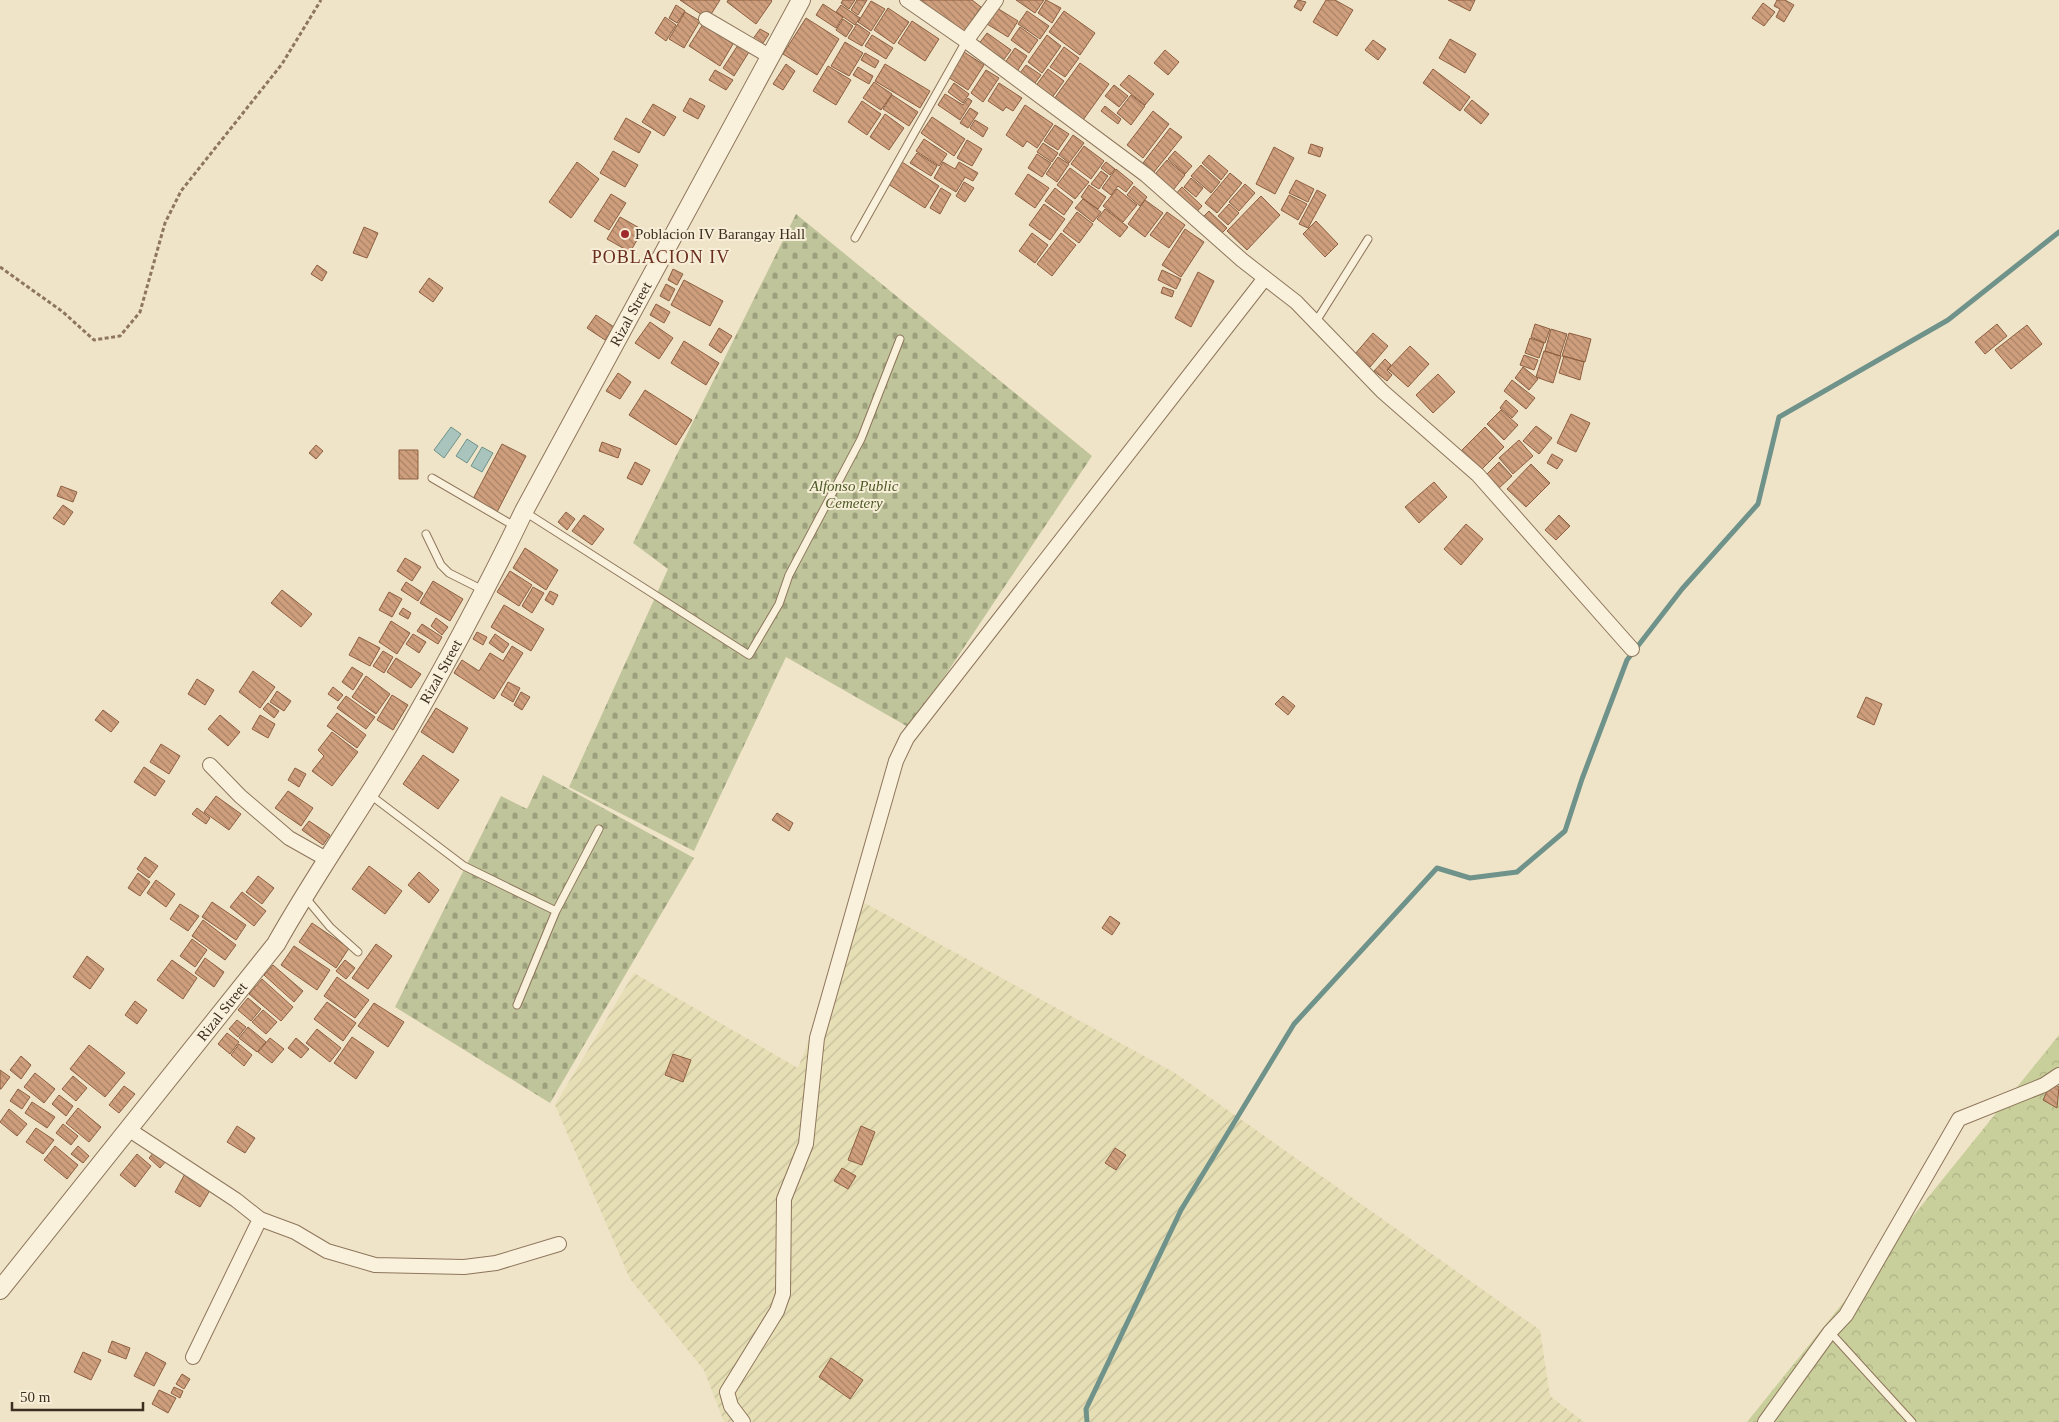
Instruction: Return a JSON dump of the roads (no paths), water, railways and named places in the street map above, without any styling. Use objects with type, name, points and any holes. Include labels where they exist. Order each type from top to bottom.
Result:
[{"type":"street","name":"Rizal Street","points":[[0,1290],[276,944],[303,895],[328,860],[410,726],[485,592],[524,511],[801,0]]},
{"type":"street","points":[[906,0],[1146,175],[1265,278],[1296,302],[1382,391],[1478,474],[1632,649]]},
{"type":"street","points":[[966,42],[996,0]]},
{"type":"street","points":[[706,19],[770,57]]},
{"type":"street","points":[[742,1422],[731,1406],[727,1392],[777,1311],[783,1294],[784,1199],[806,1144],[817,1038],[896,761],[913,730],[1265,278]]},
{"type":"street","points":[[210,765],[240,796],[289,838],[328,860]]},
{"type":"street","points":[[1765,1422],[1830,1332],[1846,1315],[1959,1120],[2044,1085],[2059,1075]]},
{"type":"street","points":[[128,1129],[236,1200],[260,1218],[295,1232],[326,1251],[375,1265],[464,1267],[496,1263],[559,1244]]},
{"type":"street","points":[[193,1357],[260,1218]]},
{"type":"lane","points":[[855,238],[966,42]]},
{"type":"lane","points":[[1315,323],[1368,239]]},
{"type":"lane","points":[[524,511],[749,655],[779,604],[789,575],[861,439],[900,339]]},
{"type":"lane","points":[[432,478],[516,527]]},
{"type":"lane","points":[[426,534],[445,569],[485,592]]},
{"type":"lane","points":[[368,794],[464,866],[556,911]]},
{"type":"lane","points":[[517,1005],[556,911],[599,829]]},
{"type":"lane","points":[[303,895],[330,927],[358,952]]},
{"type":"lane","points":[[1830,1332],[1912,1422]]},
{"type":"water","points":[[451,427],[461,434],[444,458],[434,450]]},
{"type":"water","points":[[467,439],[478,446],[467,463],[456,456]]},
{"type":"water","points":[[482,447],[493,453],[482,472],[471,466]]},
{"type":"waterway","points":[[1087,1422],[1086,1409],[1181,1210],[1294,1024],[1437,868],[1470,878],[1517,872],[1565,831],[1582,779],[1627,660],[1682,589],[1758,504],[1779,417],[1948,320],[2059,232]]},
{"type":"place","name":"Poblacion IV Barangay Hall","points":[[625,234]]},
{"type":"district","name":"POBLACION IV","points":[[661,257]]},
{"type":"park label","name":"Alfonso Public Cemetery","points":[[854,494]]}]
